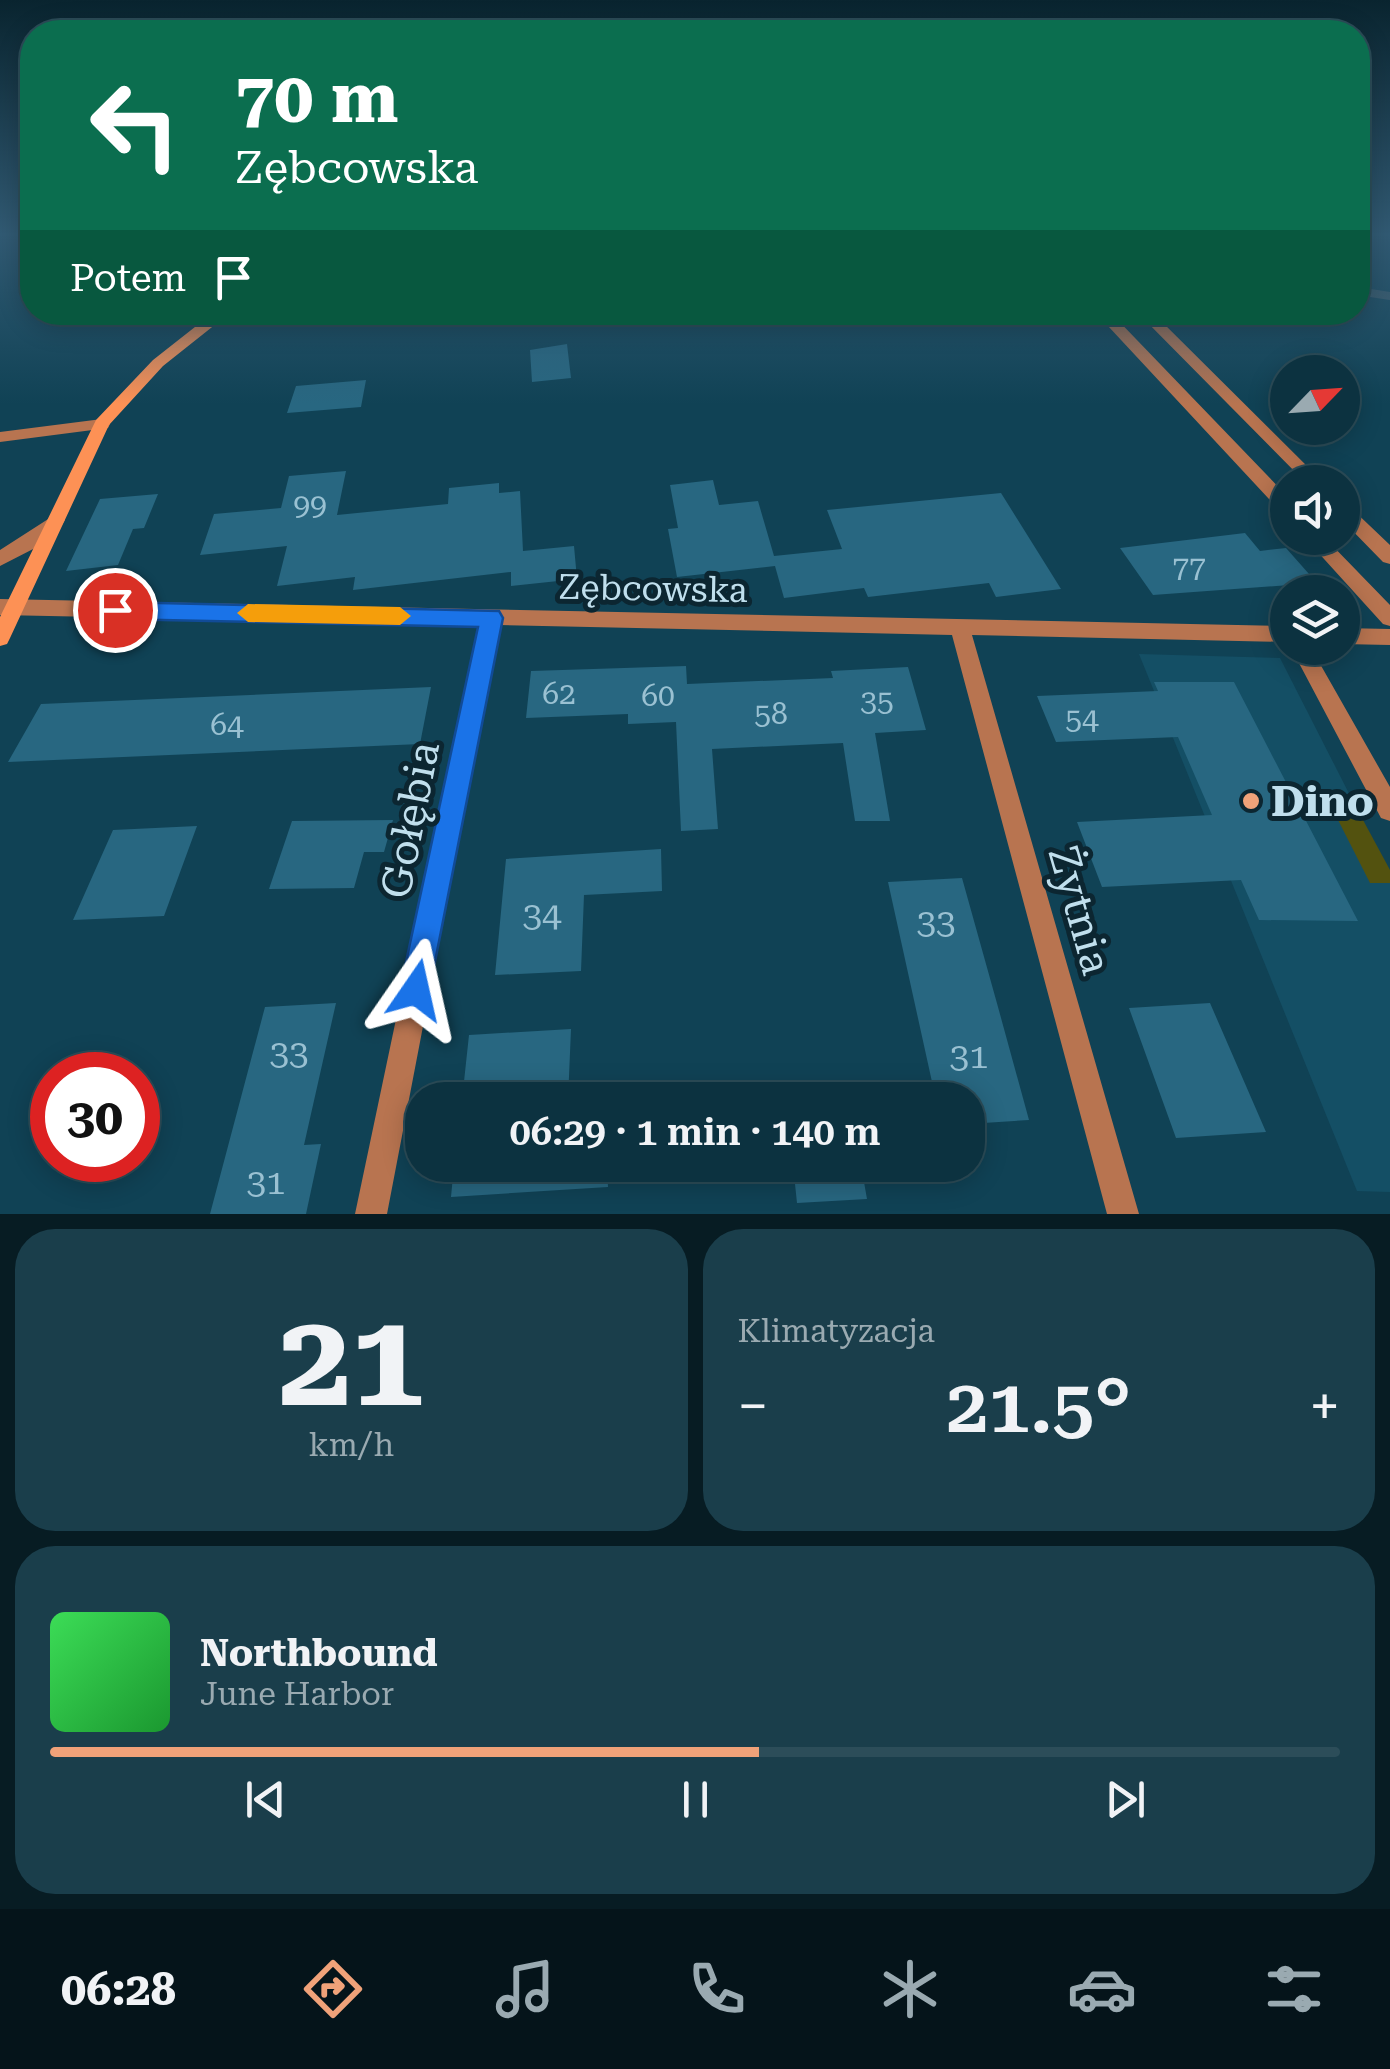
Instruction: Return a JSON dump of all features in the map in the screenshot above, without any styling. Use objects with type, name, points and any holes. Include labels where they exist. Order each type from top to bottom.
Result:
[{"type":"street","points":[[0,638],[8,608],[102,424],[157,362],[207,325]]},
{"type":"street","points":[[1114,325],[1270,490]]},
{"type":"street","points":[[1157,325],[1299,465]]},
{"type":"street","points":[[0,437],[102,424]]},
{"type":"street","points":[[0,559],[32,541],[56,520]]},
{"type":"street","points":[[1360,527],[1390,556]]},
{"type":"street","points":[[1330,555],[1390,618]]},
{"type":"street","name":"Zębcowska","points":[[8,608],[1270,634]]},
{"type":"street","name":"Gołębia","points":[[371,1214],[491,618]]},
{"type":"street","name":"Żytnia","points":[[960,628],[1123,1214]]},
{"type":"street","points":[[1360,636],[1390,637]]},
{"type":"street","points":[[1311,665],[1390,810]]},
{"type":"shaded area","points":[[1139,654],[1270,658],[1270,665],[1284,665],[1390,874],[1390,1192],[1357,1191]]},
{"type":"shaded area","points":[[1356,807],[1390,870],[1390,883],[1370,883],[1334,812]]},
{"type":"building","points":[[567,344],[571,378],[532,382],[530,350]]},
{"type":"building","points":[[366,380],[361,407],[287,413],[296,386]]},
{"type":"building","points":[[346,471],[337,515],[448,504],[449,488],[499,483],[499,493],[520,491],[523,551],[574,546],[577,579],[511,586],[511,572],[353,590],[355,577],[277,586],[287,546],[200,555],[214,514],[281,508],[289,476]]},
{"type":"building","points":[[713,480],[719,505],[758,501],[774,556],[842,549],[827,510],[1001,493],[1061,589],[996,597],[989,583],[868,597],[864,588],[784,598],[775,566],[677,577],[668,529],[678,528],[670,485]]},
{"type":"building","points":[[158,494],[144,528],[133,529],[118,565],[66,571],[100,499]]},
{"type":"building","points":[[1245,533],[1260,551],[1292,555],[1310,575],[1270,575],[1270,586],[1153,595],[1120,548]]},
{"type":"building","points":[[686,666],[687,684],[833,678],[831,671],[908,667],[926,730],[875,733],[890,821],[855,821],[843,743],[712,749],[718,829],[681,831],[676,722],[628,724],[628,714],[526,718],[531,671]]},
{"type":"building","points":[[1154,682],[1234,682],[1358,921],[1259,920],[1241,880],[1102,887],[1077,822],[1212,815],[1178,737],[1056,742],[1037,696],[1158,691]]},
{"type":"building","points":[[431,687],[420,744],[8,762],[41,704]]},
{"type":"building","points":[[393,820],[384,852],[364,852],[354,888],[269,889],[292,821]]},
{"type":"building","points":[[197,826],[164,916],[73,920],[113,830]]},
{"type":"building","points":[[661,849],[662,891],[584,895],[581,971],[495,975],[506,859]]},
{"type":"building","points":[[962,878],[1029,1120],[985,1123],[985,1082],[932,1082],[888,882]]},
{"type":"building","points":[[336,1003],[304,1145],[321,1144],[306,1214],[210,1214],[265,1007]]},
{"type":"building","points":[[1210,1003],[1266,1132],[1176,1138],[1129,1008]]},
{"type":"building","points":[[571,1029],[569,1082],[464,1082],[469,1035]]},
{"type":"building","points":[[452,1182],[608,1182],[608,1187],[451,1197]]},
{"type":"building","points":[[795,1182],[864,1182],[867,1199],[797,1203]]},
{"type":"waterway","points":[[1370,293],[1390,296]]},
{"type":"slow traffic","points":[[248,613],[400,616]]},
{"type":"place","name":"Dino","points":[[1251,801]]},
{"type":"route","points":[[115,610],[491,618],[416,990]]}]
